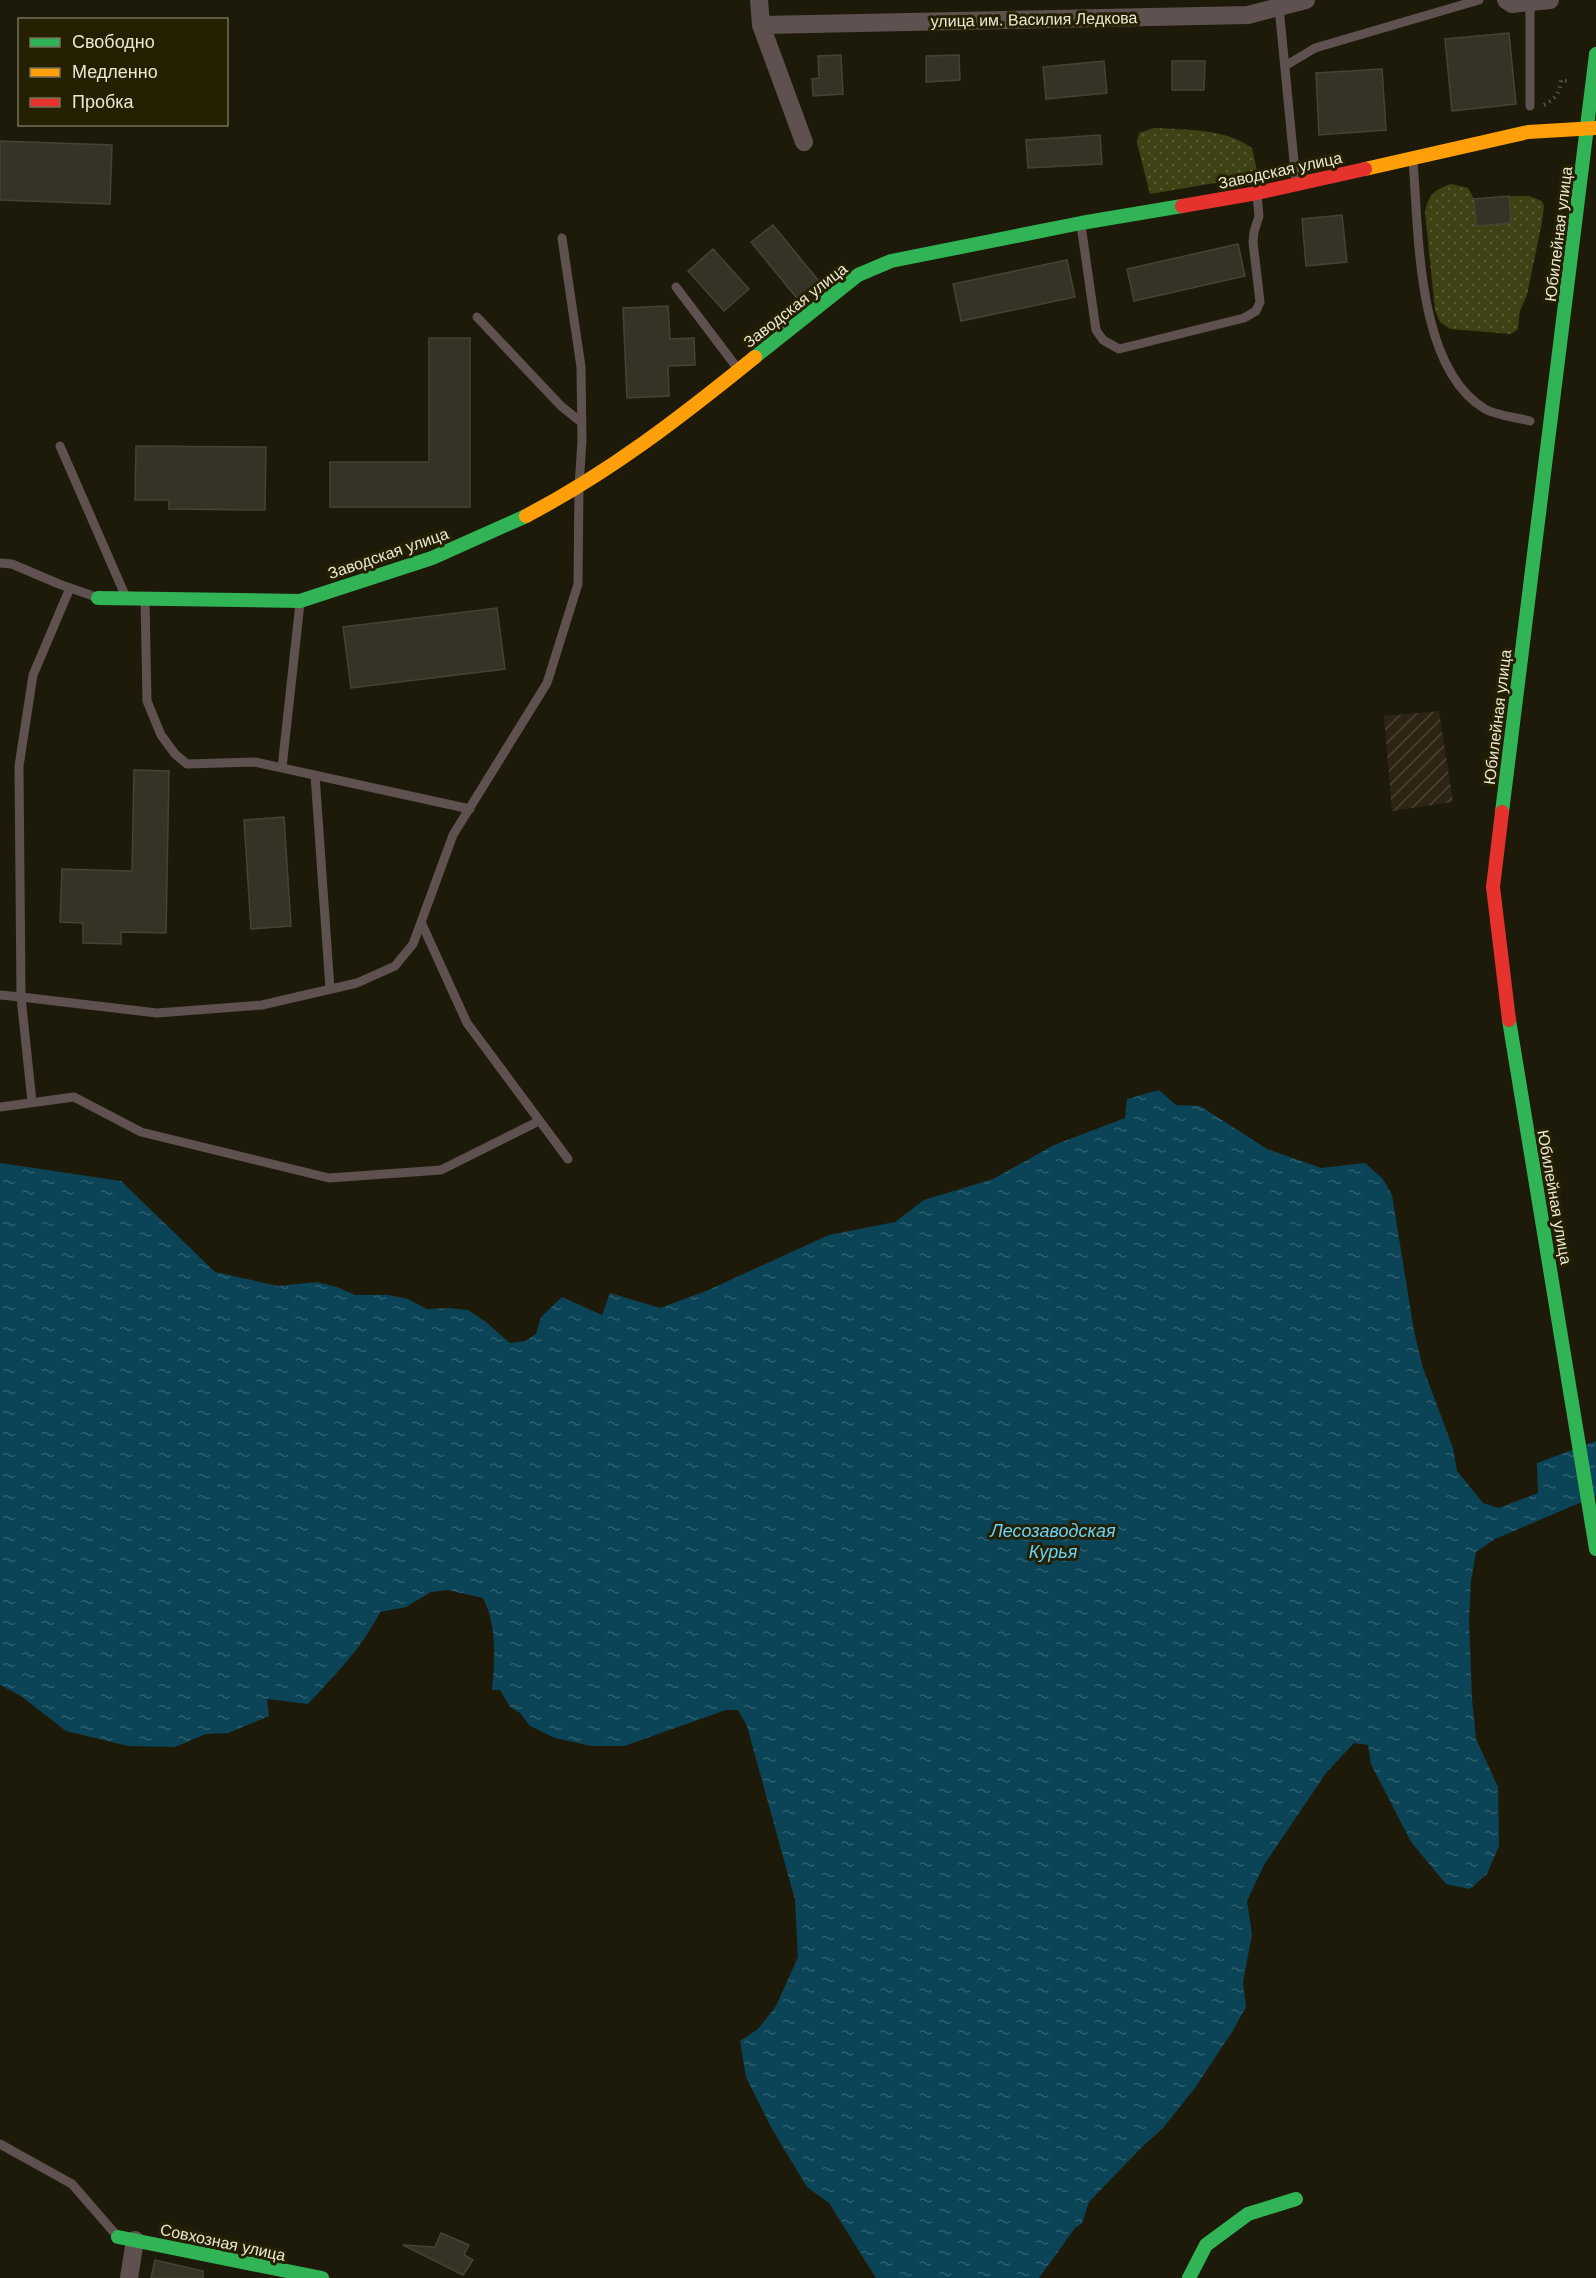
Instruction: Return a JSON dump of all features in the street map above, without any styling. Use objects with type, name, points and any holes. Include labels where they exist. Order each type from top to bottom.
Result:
[{"type":"street","points":[[759,0],[761,25],[804,142]]},
{"type":"street","name":"улица им. Василия Ледкова","points":[[761,25],[1248,15],[1306,0]]},
{"type":"street","points":[[1506,0],[1512,4],[1550,0]]},
{"type":"street","name":"Юбилейная улица","points":[[1595,1545],[1517,1076],[1502,975],[1493,887],[1592,128],[1596,54]]},
{"type":"street","name":"Заводская улица","points":[[98,598],[300,601],[432,558],[506,526],[579,486],[668,427],[858,275],[891,261],[1081,223],[1257,193],[1528,132],[1592,128]]},
{"type":"street","points":[[1189,2278],[1206,2245],[1248,2214],[1296,2199]]},
{"type":"street","points":[[126,2238],[129,2278]]},
{"type":"street","name":"Совхозная улица","points":[[126,2238],[296,2276],[322,2278]]},
{"type":"lane","points":[[1285,66],[1315,48],[1479,0]]},
{"type":"lane","points":[[1530,1],[1530,106]]},
{"type":"lane","points":[[1280,7],[1296,185]]},
{"type":"lane","points":[[1413,158],[1424,288],[1432,325],[1445,363],[1461,389],[1487,410],[1530,421]]},
{"type":"lane","points":[[1081,223],[1096,330],[1103,340],[1119,349],[1244,318],[1256,311],[1260,302],[1253,242],[1259,216],[1257,193]]},
{"type":"lane","points":[[0,995],[157,1013],[262,1005],[357,983],[395,966],[413,944],[453,835],[546,683],[578,584],[581,367],[562,238]]},
{"type":"lane","points":[[676,287],[739,371]]},
{"type":"lane","points":[[477,316],[561,406],[582,422]]},
{"type":"lane","points":[[60,446],[127,598]]},
{"type":"lane","points":[[0,563],[12,564],[98,598]]},
{"type":"lane","points":[[32,1102],[21,997],[19,766],[33,675],[70,588]]},
{"type":"lane","points":[[145,598],[147,701],[161,735],[175,754],[187,764],[255,762],[470,809]]},
{"type":"lane","points":[[282,768],[300,601]]},
{"type":"lane","points":[[315,775],[330,989]]},
{"type":"lane","points":[[421,922],[467,1023],[568,1159]]},
{"type":"lane","points":[[0,1107],[74,1097],[141,1132],[329,1178],[441,1170],[539,1121]]},
{"type":"lane","points":[[0,2144],[72,2184],[126,2238]]},
{"type":"path","points":[[1530,106],[1549,102],[1560,90],[1562,80],[1567,81]]},
{"type":"shaded area","points":[[1439,711],[1453,802],[1392,811],[1384,716]]},
{"type":"green space","points":[[1154,128],[1205,131],[1241,141],[1252,148],[1257,170],[1256,176],[1150,194],[1137,143],[1139,133]]},
{"type":"green space","points":[[1451,184],[1468,188],[1474,199],[1477,226],[1511,223],[1509,196],[1529,196],[1542,201],[1544,206],[1527,295],[1520,310],[1518,329],[1511,334],[1450,329],[1440,322],[1435,310],[1425,212],[1433,194],[1440,188]]},
{"type":"water","name":"Лесозаводская Курья","points":[[1159,1090],[1176,1105],[1200,1106],[1267,1149],[1321,1168],[1365,1163],[1383,1179],[1392,1195],[1414,1331],[1423,1368],[1453,1448],[1457,1471],[1483,1503],[1499,1508],[1538,1493],[1537,1463],[1596,1441],[1596,1496],[1495,1539],[1476,1552],[1471,1581],[1469,1621],[1472,1699],[1476,1739],[1498,1787],[1499,1846],[1487,1874],[1470,1889],[1446,1884],[1411,1842],[1371,1764],[1368,1745],[1354,1743],[1326,1773],[1264,1865],[1247,1901],[1252,1934],[1243,1982],[1246,2007],[1232,2032],[1195,2088],[1163,2128],[1089,2202],[1082,2223],[1075,2228],[1039,2278],[876,2278],[829,2203],[807,2187],[772,2129],[746,2077],[740,2041],[758,2029],[776,2006],[798,1957],[795,1900],[747,1726],[738,1710],[726,1710],[624,1746],[592,1746],[555,1738],[530,1726],[520,1713],[510,1707],[500,1690],[492,1690],[493,1631],[488,1608],[483,1598],[448,1590],[431,1592],[406,1607],[380,1612],[338,1672],[308,1704],[267,1699],[269,1716],[228,1733],[206,1734],[175,1747],[128,1746],[66,1731],[21,1696],[0,1685],[0,1163],[121,1181],[215,1272],[278,1286],[317,1282],[355,1295],[388,1295],[408,1299],[427,1309],[468,1310],[510,1343],[525,1341],[536,1334],[541,1317],[562,1297],[602,1315],[610,1293],[660,1308],[706,1291],[829,1235],[895,1222],[924,1200],[993,1179],[1054,1145],[1125,1118],[1127,1099]]},
{"type":"building","points":[[1509,33],[1516,104],[1452,111],[1445,39]]},
{"type":"building","points":[[841,55],[843,94],[813,96],[812,79],[819,78],[818,56]]},
{"type":"building","points":[[959,55],[960,80],[926,82],[926,56]]},
{"type":"building","points":[[1104,61],[1107,93],[1046,99],[1043,67]]},
{"type":"building","points":[[1172,61],[1205,61],[1204,90],[1172,90]]},
{"type":"building","points":[[1382,69],[1386,130],[1319,135],[1316,73]]},
{"type":"building","points":[[1100,135],[1102,164],[1028,168],[1026,140]]},
{"type":"building","points":[[0,141],[112,145],[110,204],[0,200]]},
{"type":"building","points":[[1509,196],[1511,223],[1476,226],[1474,199]]},
{"type":"building","points":[[1342,215],[1347,262],[1306,266],[1302,219]]},
{"type":"building","points":[[773,225],[822,285],[800,302],[751,242]]},
{"type":"building","points":[[1238,244],[1245,276],[1134,301],[1127,269]]},
{"type":"building","points":[[713,249],[749,289],[724,311],[688,271]]},
{"type":"building","points":[[1067,260],[1075,297],[961,321],[953,284]]},
{"type":"building","points":[[668,306],[670,339],[694,338],[695,365],[668,366],[669,396],[627,398],[623,308]]},
{"type":"building","points":[[429,338],[470,338],[470,507],[330,507],[330,462],[429,462]]},
{"type":"building","points":[[136,446],[266,447],[265,510],[169,509],[169,500],[135,500]]},
{"type":"building","points":[[497,608],[505,669],[351,688],[343,627]]},
{"type":"building","points":[[134,770],[169,771],[166,933],[121,932],[121,944],[83,943],[83,923],[60,922],[62,869],[132,871]]},
{"type":"building","points":[[284,817],[291,926],[251,929],[244,820]]},
{"type":"building","points":[[441,2233],[469,2245],[464,2255],[473,2260],[463,2275],[403,2245],[435,2247]]},
{"type":"building","points":[[155,2260],[203,2271],[203,2278],[151,2278]]},
{"type":"traffic: fast","points":[[1502,812],[1596,54]]},
{"type":"traffic: fast","points":[[755,357],[858,275],[891,261],[1081,223],[1182,206]]},
{"type":"traffic: fast","points":[[98,598],[300,601],[432,558],[526,516]]},
{"type":"traffic: fast","points":[[1509,1020],[1596,1549]]},
{"type":"traffic: fast","points":[[1189,2278],[1206,2245],[1248,2214],[1296,2199]]},
{"type":"traffic: fast","points":[[118,2237],[322,2278]]},
{"type":"traffic: slow","points":[[1365,169],[1528,132],[1596,128]]},
{"type":"traffic: slow","points":[[526,516],[616,462],[700,401],[755,357]]},
{"type":"traffic: jam","points":[[1182,206],[1257,193],[1365,169]]},
{"type":"traffic: jam","points":[[1502,812],[1493,887],[1509,1020]]}]
